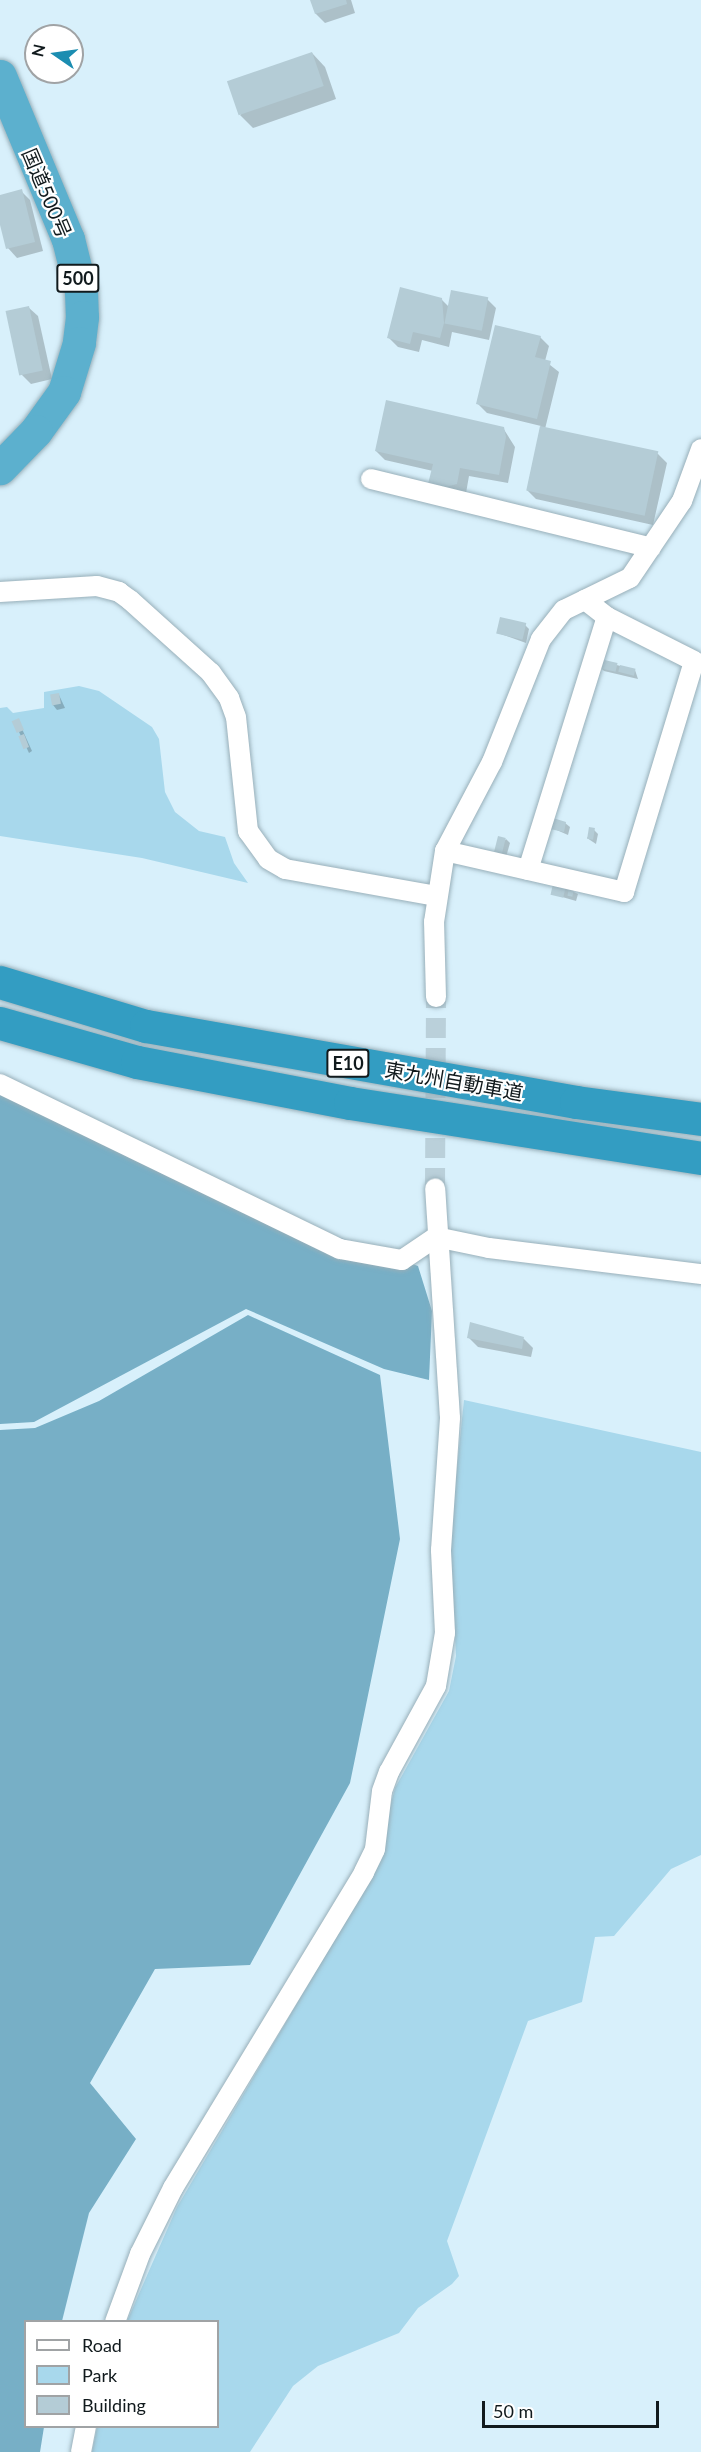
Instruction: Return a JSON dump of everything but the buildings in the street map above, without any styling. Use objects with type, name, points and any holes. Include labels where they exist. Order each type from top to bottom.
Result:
[{"type":"highway","name":"国道500号","points":[[0,79],[68,239],[81,291],[82,317],[79,343],[64,392],[36,431],[0,468]]},
{"type":"highway","name":"東九州自動車道","points":[[0,982],[146,1026],[576,1102],[701,1119]]},
{"type":"highway","name":"東九州自動車道","points":[[0,1023],[137,1062],[350,1103],[701,1158]]},
{"type":"street","points":[[436,997],[436,896],[445,851],[492,762],[541,639],[556,616],[585,600],[622,585],[651,548],[682,501],[701,449]]},
{"type":"street","points":[[371,479],[651,548]]},
{"type":"street","points":[[0,592],[97,586],[118,592],[130,600],[211,673],[229,698],[236,717],[248,831],[268,859],[285,869],[436,896]]},
{"type":"street","points":[[445,851],[624,892],[694,661],[607,617],[585,600]]},
{"type":"street","points":[[528,870],[607,617]]},
{"type":"street","points":[[0,1084],[340,1249],[402,1260],[436,1237],[489,1248],[701,1274]]},
{"type":"street","points":[[117,2320],[140,2254],[173,2188],[364,1872],[375,1849],[382,1791],[389,1772],[436,1686],[445,1633],[441,1550],[450,1418],[436,1237],[435,1188]]},
{"type":"street","points":[[81,2452],[86,2428]]},
{"type":"green space","points":[[79,686],[99,691],[152,727],[159,739],[165,792],[175,812],[199,831],[225,837],[234,863],[248,883],[142,858],[0,836],[0,708],[7,707],[13,713],[44,708],[44,692]]},
{"type":"green space","points":[[464,1400],[701,1452],[701,1855],[671,1869],[614,1936],[595,1937],[582,2002],[528,2021],[447,2241],[459,2276],[452,2284],[418,2308],[399,2333],[318,2366],[293,2386],[250,2452],[92,2452],[97,2428],[219,2428],[219,2320],[127,2320],[177,2207],[372,1876],[395,1788],[449,1691],[456,1656],[450,1536]]},
{"type":"shaded area","points":[[0,1094],[327,1233],[418,1266],[432,1311],[429,1380],[384,1369],[246,1309],[34,1422],[0,1424]]},
{"type":"shaded area","points":[[248,1315],[380,1375],[400,1539],[350,1783],[250,1965],[155,1969],[90,2083],[136,2139],[89,2213],[62,2320],[24,2320],[24,2428],[44,2428],[40,2452],[0,2452],[0,1430],[35,1428],[99,1401]]},
{"type":"tunnel","points":[[435,1188],[436,997]]}]
